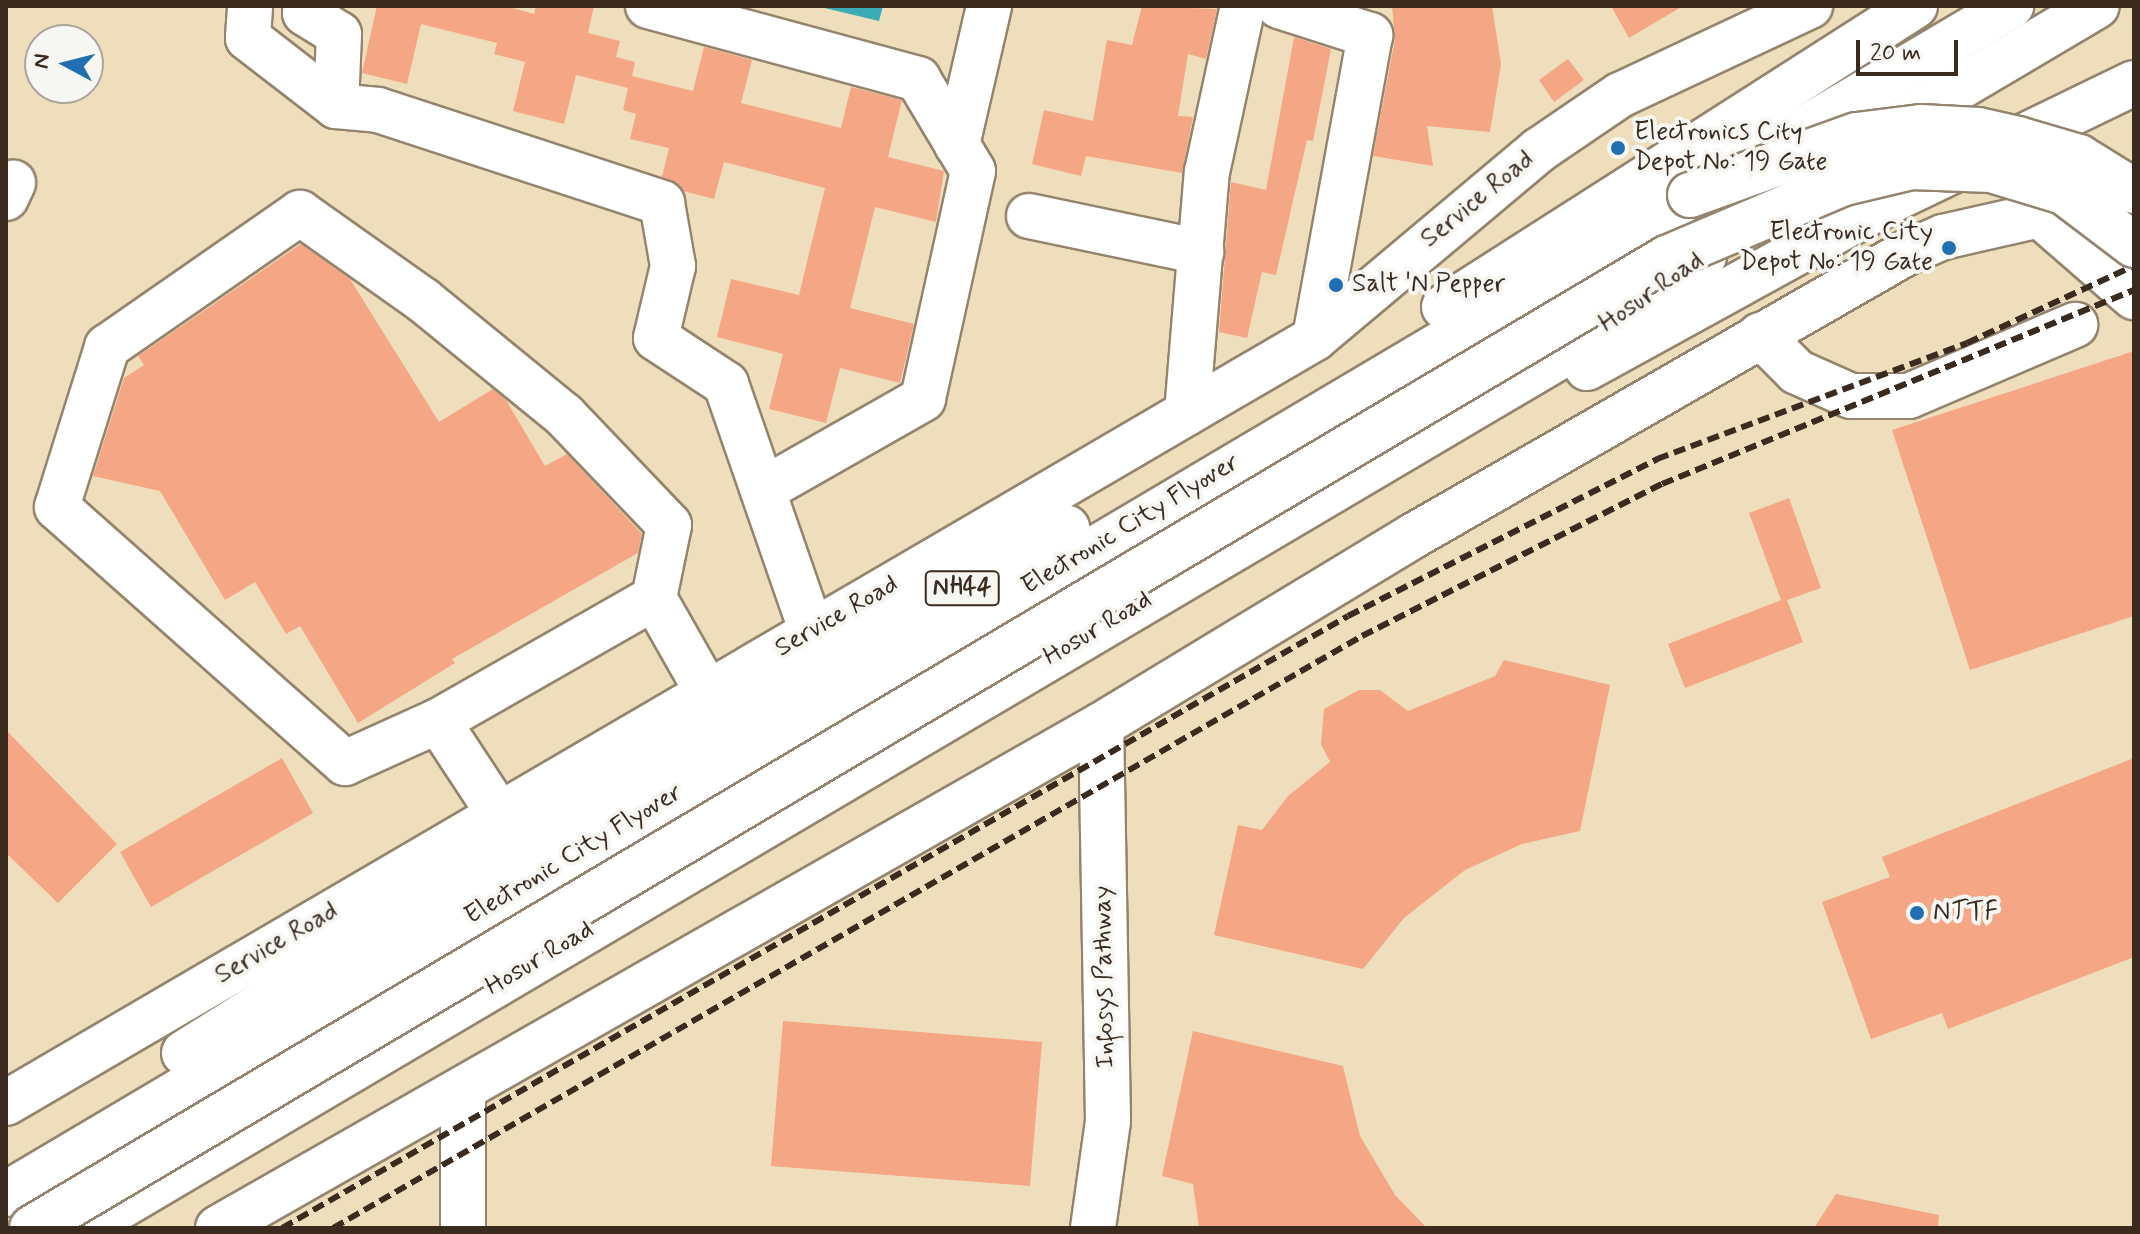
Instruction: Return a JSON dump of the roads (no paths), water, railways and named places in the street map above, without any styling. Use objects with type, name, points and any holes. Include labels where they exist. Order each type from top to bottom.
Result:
[{"type":"main road","points":[[307,6],[305,13],[339,34],[336,106]]},
{"type":"main road","points":[[648,6],[918,79],[973,171],[923,399],[763,490]]},
{"type":"main road","points":[[957,145],[989,6]]},
{"type":"main road","points":[[1187,413],[1207,172],[1243,6]]},
{"type":"main road","points":[[1279,6],[1334,15],[1370,35],[1315,338]]},
{"type":"main road","name":"Service Road","points":[[6,1103],[26,1071],[499,814],[1315,338],[1539,150],[1620,95],[1810,6]]},
{"type":"main road","name":"NH44","points":[[6,1164],[520,842],[1434,313],[1915,6]]},
{"type":"main road","points":[[1690,195],[2011,6]]},
{"type":"main road","name":"Hosur Road","points":[[84,1228],[1566,353],[1914,110],[2097,6]]},
{"type":"main road","points":[[250,8],[248,38],[336,106],[378,110],[662,203],[673,266],[656,338],[726,384],[812,632]]},
{"type":"main road","points":[[138,1228],[1441,449],[1892,200],[2134,83]]},
{"type":"main road","name":"Electronic City Flyover","points":[[6,1194],[1690,195],[1857,135],[1921,127],[1978,130],[2079,157],[2134,191]]},
{"type":"main road","name":"Electronic City Flyover","points":[[32,1228],[1667,258],[1844,183],[1911,167],[1991,170],[2064,192],[2134,245]]},
{"type":"main road","points":[[218,1228],[463,1092],[690,956],[1101,725],[1760,335],[1943,237],[2043,218],[2134,191]]},
{"type":"main road","points":[[654,598],[438,721],[345,763],[57,507],[107,347],[300,213],[423,300],[564,415],[669,525],[654,598],[708,693]]},
{"type":"main road","points":[[1029,216],[1201,252]]},
{"type":"main road","points":[[2043,218],[2134,297]]},
{"type":"main road","points":[[1760,335],[1797,372],[1851,396],[1909,396],[2075,325]]},
{"type":"main road","points":[[438,721],[499,814]]},
{"type":"main road","name":"Infosys Pathway","points":[[1093,1228],[1108,1121],[1101,725]]},
{"type":"main road","points":[[463,1092],[463,1228]]},
{"type":"water","points":[[816,6],[883,6],[879,21]]},
{"type":"railway","points":[[282,1228],[1348,616],[1657,459],[1967,343],[2134,266]]},
{"type":"railway","points":[[333,1228],[1362,636],[1662,484],[2134,290]]},
{"type":"place","name":"Electronics City Depot No: 19 Gate","points":[[1618,148]]},
{"type":"place","name":"Electronic City Depot No: 19 Gate","points":[[1949,248]]},
{"type":"place","name":"Salt 'N Pepper","points":[[1336,285]]},
{"type":"place","name":"NTTF","points":[[1917,913]]}]
